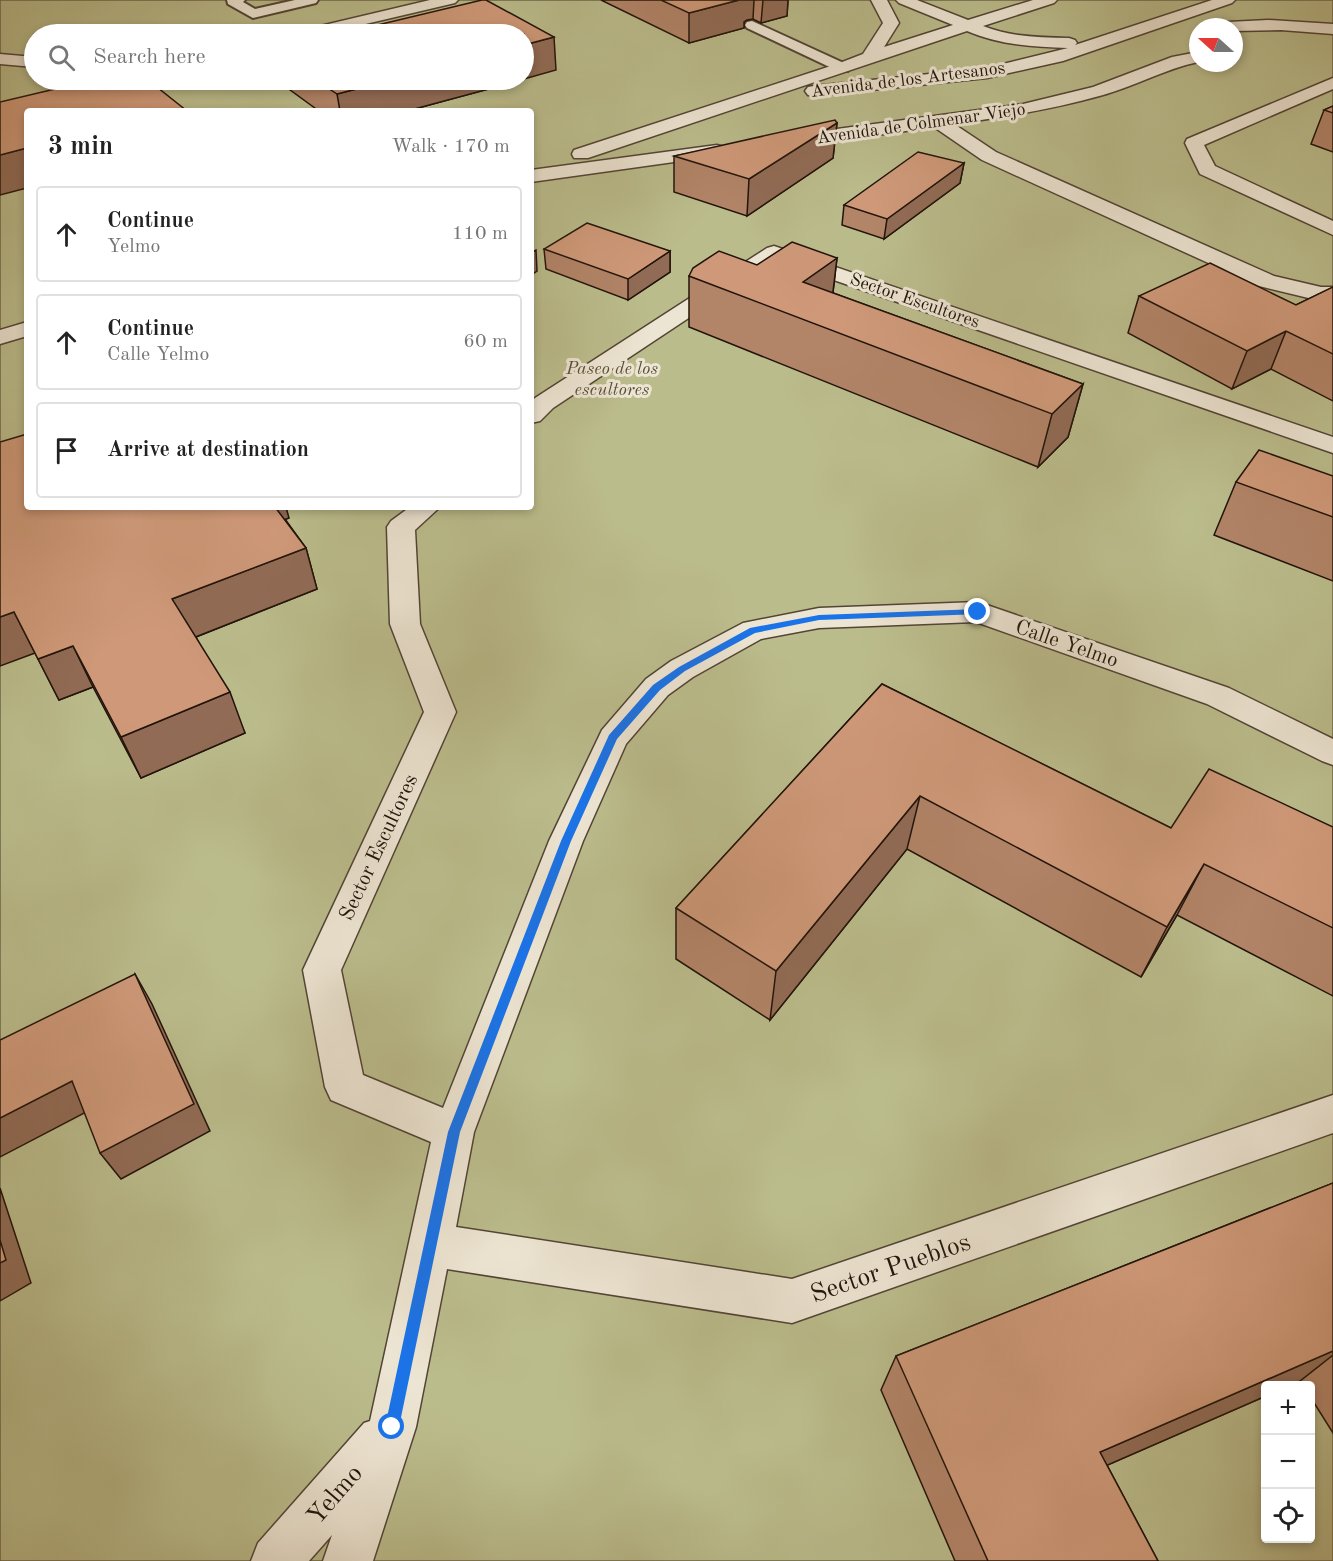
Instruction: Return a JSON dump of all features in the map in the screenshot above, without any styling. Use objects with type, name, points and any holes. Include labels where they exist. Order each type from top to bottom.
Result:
[{"type":"street","points":[[348,24],[450,0]]},
{"type":"street","points":[[869,57],[891,23],[879,0]]},
{"type":"street","points":[[904,0],[993,36],[1030,42],[1077,43],[1184,32]]},
{"type":"street","name":"Avenida de los Artesanos","points":[[534,169],[843,68],[869,57],[1049,0]]},
{"type":"street","name":"Avenida de los Artesanos","points":[[758,96],[987,73],[1057,57],[1227,0]]},
{"type":"street","points":[[1018,9],[1013,21],[1029,33],[1077,43]]},
{"type":"street","points":[[1243,26],[1272,25],[1333,29]]},
{"type":"street","points":[[1289,41],[1333,42]]},
{"type":"street","points":[[0,59],[24,61]]},
{"type":"street","name":"Avenida de Colmenar Viejo","points":[[776,144],[1023,109],[1099,91],[1189,59]]},
{"type":"street","points":[[1331,86],[1194,143],[1207,170],[1333,229]]},
{"type":"street","points":[[939,122],[989,156],[1267,281],[1321,294],[1333,294]]},
{"type":"street","points":[[534,176],[729,150]]},
{"type":"street","name":"Sector Escultores","points":[[534,413],[544,403],[774,252],[1333,445]]},
{"type":"street","points":[[0,337],[24,330]]},
{"type":"street","name":"Sector Escultores","points":[[423,510],[401,527],[405,624],[440,712],[322,970],[345,1087],[454,1132]]},
{"type":"street","name":"Calle Yelmo","points":[[657,687],[682,669],[753,630],[819,618],[978,612],[1218,696],[1333,753]]},
{"type":"street","name":"Yelmo","points":[[348,1561],[392,1427],[454,1132],[566,841],[608,748],[613,738],[657,687]]},
{"type":"street","name":"Sector Pueblos","points":[[430,1245],[792,1301],[1333,1114]]},
{"type":"street","name":"Yelmo","points":[[276,1561],[392,1427]]},
{"type":"lane","points":[[238,0],[233,1],[253,14],[311,0]]},
{"type":"lane","points":[[752,25],[843,68]]},
{"type":"green space","name":"Paseo de los escultores","points":[[0,0],[1333,0],[1333,1561],[0,1561]]},
{"type":"building","points":[[486,0],[530,24],[382,24]]},
{"type":"building","points":[[661,0],[739,0],[689,13]]},
{"type":"building","points":[[534,26],[554,37],[534,42]]},
{"type":"building","points":[[51,90],[161,90],[183,108],[24,108],[24,149],[0,155],[0,102]]},
{"type":"building","points":[[331,90],[352,90],[337,94]]},
{"type":"building","points":[[1333,106],[1333,113],[1324,110]]},
{"type":"building","points":[[835,120],[837,123],[749,179],[674,156]]},
{"type":"building","points":[[918,152],[964,163],[887,219],[844,205]]},
{"type":"building","points":[[587,223],[670,251],[628,279],[544,249]]},
{"type":"building","points":[[792,242],[837,258],[803,282],[1083,384],[1052,414],[689,276],[693,268],[719,251],[757,265]]},
{"type":"building","points":[[1210,263],[1296,305],[1333,287],[1333,354],[1286,331],[1247,351],[1139,296]]},
{"type":"building","points":[[24,435],[24,510],[277,510],[306,548],[172,599],[230,692],[121,737],[73,646],[38,659],[14,612],[0,617],[0,442]]},
{"type":"building","points":[[1259,450],[1333,476],[1333,517],[1236,482]]},
{"type":"building","points":[[882,684],[1171,828],[1209,769],[1333,827],[1333,928],[1204,864],[1167,927],[920,796],[776,971],[676,908]]},
{"type":"building","points":[[135,974],[194,1104],[100,1153],[72,1081],[0,1118],[0,1040]]},
{"type":"building","points":[[1333,1183],[1333,1351],[1100,1452],[1158,1561],[988,1561],[896,1356]]},
{"type":"building","points":[[0,1240],[6,1260],[0,1263]]},
{"type":"route","points":[[392,1427],[454,1132],[566,841],[613,738],[657,687],[682,669],[753,630],[819,618],[978,612]]}]
